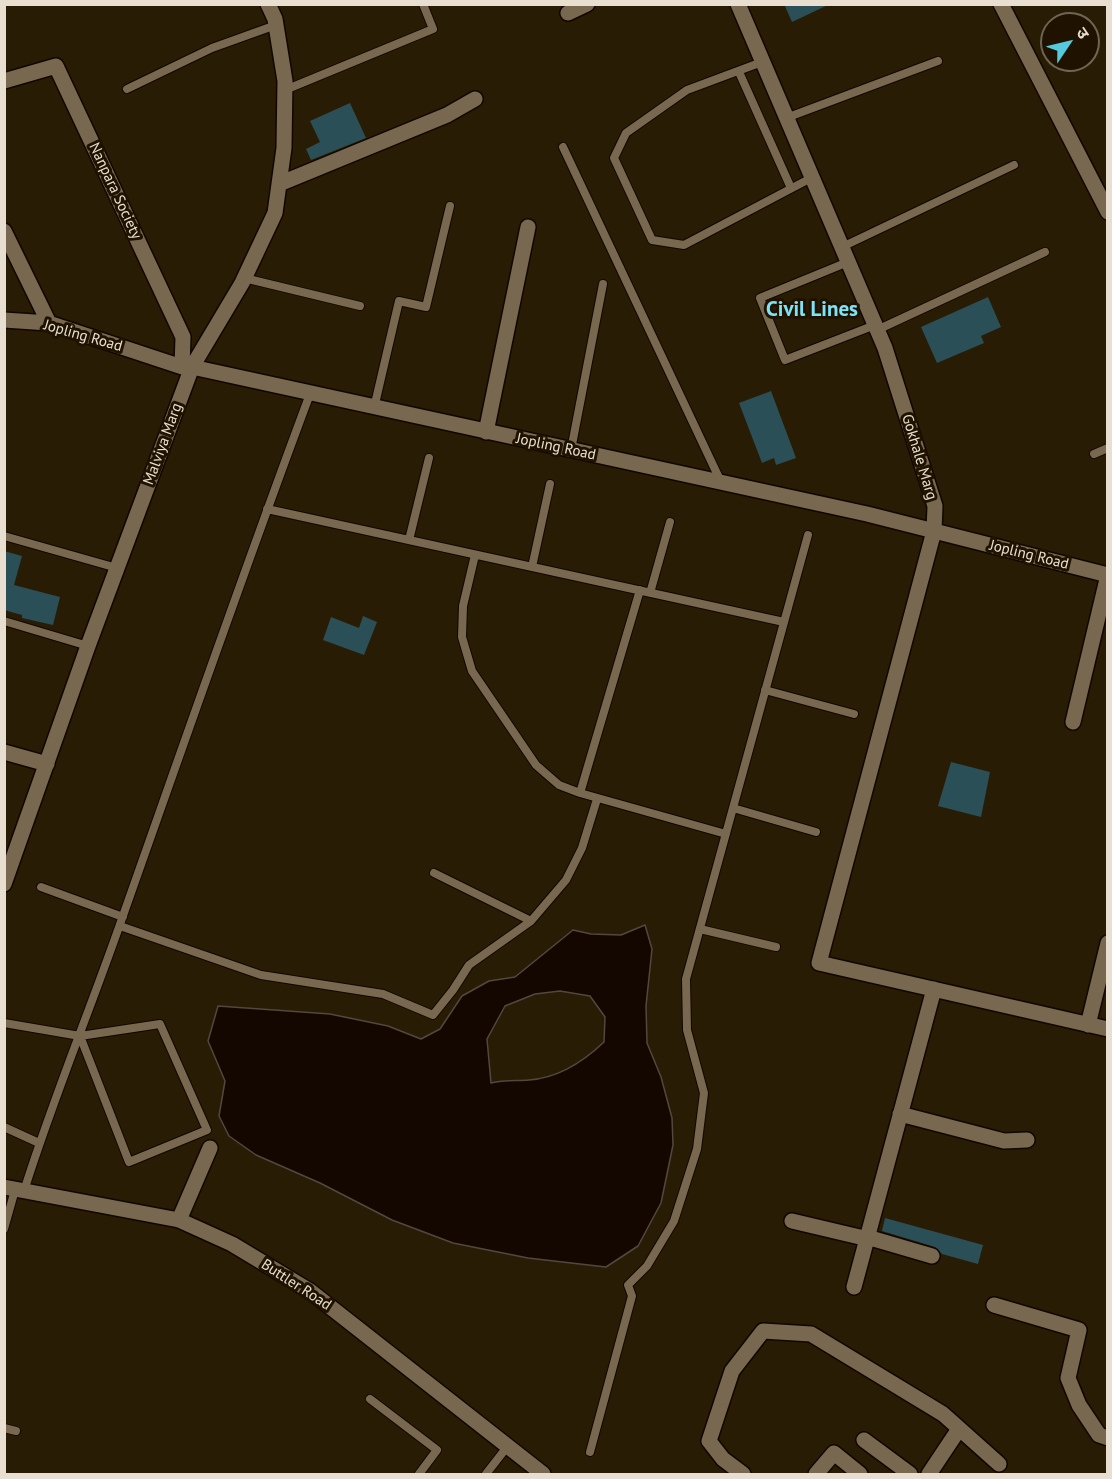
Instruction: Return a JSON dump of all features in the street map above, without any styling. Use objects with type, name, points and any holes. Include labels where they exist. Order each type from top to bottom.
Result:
[{"type":"street","name":"Malviya Marg","points":[[4,884],[187,367],[244,278],[274,213],[285,148],[285,90],[276,25],[268,4]]},
{"type":"street","points":[[568,13],[587,4]]},
{"type":"street","name":"Gokhale Marg","points":[[738,4],[885,348],[934,506],[934,531],[819,963],[934,990]]},
{"type":"street","points":[[1001,4],[1107,212]]},
{"type":"street","name":"Nanpara Society","points":[[4,81],[56,66],[183,337],[187,367]]},
{"type":"street","points":[[279,184],[447,115],[475,99]]},
{"type":"street","points":[[486,432],[528,227]]},
{"type":"street","points":[[4,231],[49,323]]},
{"type":"street","name":"Jopling Road","points":[[4,320],[49,323],[187,367],[867,514],[1107,575]]},
{"type":"street","points":[[1073,722],[1107,575]]},
{"type":"street","points":[[4,752],[47,764]]},
{"type":"street","points":[[1088,1025],[1107,943]]},
{"type":"street","points":[[854,1287],[934,990],[1107,1029]]},
{"type":"street","points":[[900,1114],[1004,1141],[1027,1140]]},
{"type":"street","points":[[179,1220],[210,1148]]},
{"type":"street","name":"Buttler Road","points":[[14,1189],[179,1220],[232,1244],[310,1291],[543,1474]]},
{"type":"street","points":[[792,1221],[864,1238],[867,1236],[932,1256]]},
{"type":"street","points":[[994,1305],[1079,1329],[1068,1378],[1079,1405],[1099,1434],[1107,1438]]},
{"type":"street","points":[[743,1474],[723,1459],[709,1442],[732,1371],[763,1331],[811,1334],[943,1414],[999,1464]]},
{"type":"street","points":[[929,1474],[959,1429]]},
{"type":"street","points":[[864,1440],[910,1474]]},
{"type":"street","points":[[816,1474],[834,1453],[860,1474]]},
{"type":"lane","points":[[285,90],[433,29],[423,4]]},
{"type":"lane","points":[[127,89],[212,48],[276,25]]},
{"type":"lane","points":[[786,118],[938,61]]},
{"type":"lane","points":[[762,62],[687,90],[626,133],[614,158],[652,240],[684,245],[813,177]]},
{"type":"lane","points":[[739,72],[791,188]]},
{"type":"lane","points":[[563,147],[721,483]]},
{"type":"lane","points":[[842,247],[1014,165]]},
{"type":"lane","points":[[374,408],[399,301],[426,307],[450,206]]},
{"type":"lane","points":[[849,262],[760,298],[785,360],[876,327],[1045,252]]},
{"type":"lane","points":[[244,278],[360,306]]},
{"type":"lane","points":[[571,450],[603,284]]},
{"type":"lane","points":[[4,1229],[14,1189],[39,1143],[80,1036],[310,394]]},
{"type":"lane","points":[[1094,454],[1107,448]]},
{"type":"lane","points":[[409,540],[429,458]]},
{"type":"lane","points":[[532,567],[550,484]]},
{"type":"lane","points":[[267,509],[784,622]]},
{"type":"lane","points":[[650,592],[670,522]]},
{"type":"lane","points":[[590,1452],[632,1296],[628,1285],[647,1266],[674,1221],[697,1149],[704,1093],[687,1030],[686,979],[808,535]]},
{"type":"lane","points":[[4,536],[117,568]]},
{"type":"lane","points":[[475,555],[463,606],[462,637],[472,671],[536,765],[559,785],[580,793],[726,834]]},
{"type":"lane","points":[[580,793],[640,590]]},
{"type":"lane","points":[[4,621],[88,646]]},
{"type":"lane","points":[[765,690],[854,714]]},
{"type":"lane","points":[[120,926],[261,975],[383,994],[433,1015],[469,965],[531,921],[566,880],[582,848],[597,799]]},
{"type":"lane","points":[[733,808],[816,832]]},
{"type":"lane","points":[[434,873],[531,921]]},
{"type":"lane","points":[[41,887],[123,917]]},
{"type":"lane","points":[[699,929],[776,947]]},
{"type":"lane","points":[[4,1023],[80,1036],[160,1024],[207,1130],[129,1162],[80,1036]]},
{"type":"lane","points":[[4,1127],[39,1143]]},
{"type":"lane","points":[[370,1399],[437,1450],[419,1474]]},
{"type":"lane","points":[[4,1428],[16,1431]]},
{"type":"lane","points":[[489,1473],[507,1447]]},
{"type":"shaded area","points":[[645,925],[652,949],[646,1006],[647,1043],[661,1077],[672,1118],[673,1145],[661,1203],[638,1246],[606,1267],[528,1258],[453,1243],[392,1220],[320,1183],[256,1155],[229,1136],[219,1116],[225,1081],[208,1041],[218,1006],[330,1014],[388,1026],[421,1039],[440,1029],[462,996],[489,981],[515,977],[573,930],[591,934],[621,935]],"holes":[[[560,991],[590,996],[605,1017],[604,1042],[570,1068],[550,1076],[540,1079],[491,1083],[487,1039],[505,1006],[535,994]]]},
{"type":"building","points":[[784,4],[830,4],[792,22]]},
{"type":"building","points":[[350,103],[366,138],[311,160],[306,149],[320,142],[310,121]]},
{"type":"building","points":[[988,297],[1001,327],[981,336],[984,343],[937,363],[921,327]]},
{"type":"building","points":[[771,391],[796,458],[776,465],[774,458],[762,463],[739,403]]},
{"type":"building","points":[[4,551],[22,556],[14,585],[60,597],[53,625],[22,618],[22,615],[4,610]]},
{"type":"building","points":[[363,616],[377,622],[364,655],[323,640],[331,617],[359,628]]},
{"type":"building","points":[[951,762],[990,772],[981,817],[938,806]]},
{"type":"building","points":[[885,1218],[983,1245],[978,1264],[942,1254],[935,1247],[882,1231]]},
{"type":"district","name":"Civil Lines","points":[[812,310]]}]
